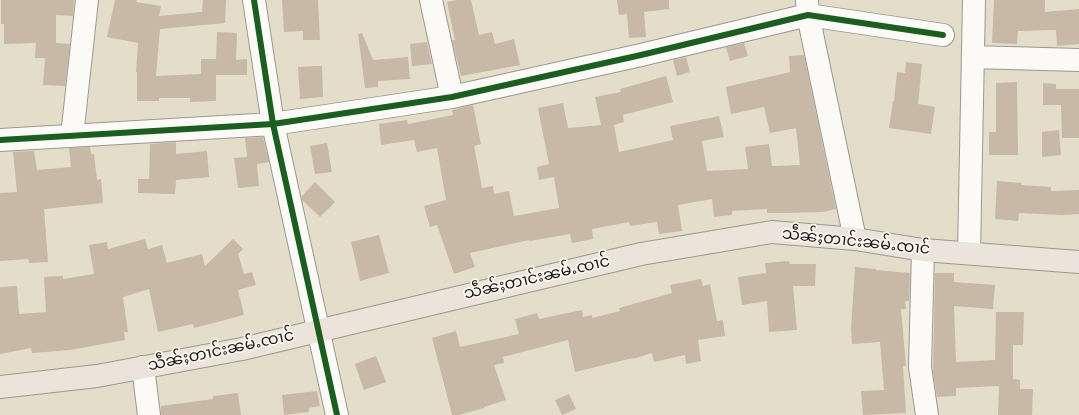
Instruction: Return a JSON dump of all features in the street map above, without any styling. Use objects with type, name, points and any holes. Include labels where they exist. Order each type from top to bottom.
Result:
[{"type":"highway","name":"သဵၼ်ႈတၢင်းၼမ်ႉၸၢင်","points":[[0,387],[97,376],[242,348],[641,254],[772,232],[855,239],[923,250],[1079,262]]},
{"type":"street","points":[[72,136],[87,0]]},
{"type":"street","points":[[254,0],[273,124],[337,415]]},
{"type":"street","points":[[431,0],[452,97]]},
{"type":"street","points":[[969,253],[974,0]]},
{"type":"street","points":[[0,140],[273,124],[452,97],[641,55],[807,7],[943,35]]},
{"type":"street","points":[[807,7],[855,239]]},
{"type":"street","points":[[973,57],[1079,60]]},
{"type":"street","points":[[923,250],[920,368],[927,415]]},
{"type":"street","points":[[143,367],[149,415]]},
{"type":"building","points":[[1,0],[74,0],[73,16],[56,15],[56,43],[70,44],[65,86],[43,85],[45,58],[35,58],[36,43],[4,44],[4,24],[1,24]]},
{"type":"building","points":[[115,0],[137,0],[136,2],[161,6],[159,16],[202,12],[203,0],[226,0],[225,23],[160,29],[156,76],[201,74],[201,59],[216,59],[217,32],[237,33],[236,60],[247,59],[247,75],[216,75],[216,101],[190,102],[190,98],[159,98],[159,101],[137,101],[136,72],[138,43],[107,37]]},
{"type":"building","points":[[282,0],[318,0],[320,40],[303,40],[303,31],[284,32]]},
{"type":"building","points":[[471,0],[479,35],[492,32],[495,44],[514,39],[520,65],[461,76],[452,40],[455,40],[447,2]]},
{"type":"building","points":[[617,0],[669,0],[669,9],[644,12],[646,37],[629,38],[627,14],[619,15]]},
{"type":"building","points":[[994,0],[1045,0],[1045,12],[1079,9],[1079,44],[1057,46],[1056,30],[1018,31],[1017,44],[992,43]]},
{"type":"building","points":[[362,33],[373,60],[408,57],[410,79],[378,81],[378,87],[365,88],[358,34]]},
{"type":"building","points":[[427,42],[432,64],[412,66],[410,44]]},
{"type":"building","points":[[744,43],[748,56],[730,61],[726,47]]},
{"type":"building","points":[[804,55],[836,209],[823,212],[767,213],[767,209],[732,211],[732,215],[714,217],[712,199],[678,205],[682,231],[659,234],[657,222],[630,226],[629,222],[592,229],[593,239],[572,243],[570,234],[529,240],[470,253],[475,267],[454,274],[437,225],[430,227],[424,206],[446,200],[437,148],[417,152],[414,140],[381,145],[379,124],[407,120],[408,124],[453,115],[452,110],[473,105],[481,144],[474,146],[482,188],[493,186],[494,194],[509,191],[514,216],[559,208],[554,177],[539,180],[537,167],[549,164],[538,108],[563,103],[568,128],[601,125],[595,97],[621,92],[620,89],[666,76],[673,102],[623,115],[624,122],[614,125],[619,152],[673,140],[670,126],[719,116],[724,137],[702,141],[707,171],[748,169],[745,147],[769,144],[772,166],[800,165],[796,128],[770,133],[764,107],[731,114],[726,87],[790,72],[789,56]]},
{"type":"building","points":[[686,57],[690,72],[677,76],[673,60]]},
{"type":"building","points":[[906,62],[922,64],[918,104],[935,107],[931,134],[889,128],[897,72],[905,73]]},
{"type":"building","points":[[322,66],[323,97],[300,99],[298,67]]},
{"type":"building","points":[[1017,82],[1018,155],[989,155],[989,132],[996,132],[996,83]]},
{"type":"building","points":[[1043,83],[1056,84],[1056,89],[1079,89],[1079,138],[1062,138],[1061,105],[1043,105]]},
{"type":"building","points":[[1059,130],[1061,155],[1042,157],[1042,132]]},
{"type":"building","points":[[263,137],[269,162],[257,164],[259,186],[238,188],[234,158],[247,157],[245,138]]},
{"type":"building","points":[[176,142],[176,154],[207,151],[209,177],[176,180],[175,194],[138,193],[138,179],[149,179],[150,144]]},
{"type":"building","points":[[327,143],[332,172],[315,174],[310,146]]},
{"type":"building","points":[[90,147],[91,154],[94,154],[97,180],[101,179],[103,203],[44,209],[48,262],[29,263],[28,259],[0,261],[0,193],[17,192],[13,152],[34,151],[37,170],[71,167],[69,148]]},
{"type":"building","points":[[997,181],[1021,183],[1021,185],[1051,187],[1051,191],[1079,190],[1079,214],[1062,215],[1019,213],[1018,221],[995,219]]},
{"type":"building","points":[[315,182],[335,202],[320,217],[302,200],[302,196]]},
{"type":"building","points":[[379,235],[389,273],[360,281],[351,242]]},
{"type":"building","points":[[145,239],[148,249],[162,245],[167,263],[202,254],[205,266],[233,239],[243,249],[238,254],[244,274],[252,272],[256,285],[238,290],[244,315],[194,328],[193,324],[158,332],[149,289],[123,297],[128,332],[124,332],[125,340],[70,350],[32,353],[31,348],[0,354],[0,287],[17,286],[19,314],[46,312],[44,277],[63,276],[63,279],[94,274],[89,245],[107,242],[108,249]]},
{"type":"building","points":[[789,261],[790,264],[816,264],[815,286],[793,286],[797,330],[769,332],[767,301],[742,305],[738,277],[766,273],[765,263]]},
{"type":"building","points":[[855,267],[910,273],[909,301],[905,301],[906,309],[901,309],[906,366],[903,366],[906,413],[863,415],[861,391],[884,390],[880,342],[852,344],[851,328]]},
{"type":"building","points":[[935,273],[954,273],[954,282],[995,285],[993,309],[954,306],[956,362],[995,360],[996,312],[1024,312],[1023,345],[1013,345],[1013,379],[1020,380],[1020,389],[1033,389],[1032,415],[998,415],[999,386],[956,388],[956,396],[937,397],[933,372]]},
{"type":"building","points":[[701,279],[703,286],[710,284],[717,321],[723,320],[725,336],[698,340],[701,361],[686,364],[685,355],[654,362],[652,353],[633,359],[575,372],[568,340],[503,357],[504,363],[494,365],[506,400],[459,415],[452,415],[432,338],[456,331],[460,347],[519,334],[515,319],[537,313],[539,319],[582,310],[583,317],[592,315],[592,318],[620,311],[619,308],[672,293],[670,285]]},
{"type":"building","points":[[376,356],[386,382],[364,390],[355,364]]},
{"type":"building","points":[[317,391],[320,406],[309,408],[309,412],[284,415],[282,395]]},
{"type":"building","points":[[238,393],[241,415],[161,415],[161,406],[213,399],[213,396]]},
{"type":"building","points":[[569,394],[576,409],[562,415],[555,400]]},
{"type":"cycle path","points":[[254,0],[273,124],[337,415]]},
{"type":"cycle path","points":[[0,140],[273,124],[452,97],[641,55],[808,15],[943,35]]}]
